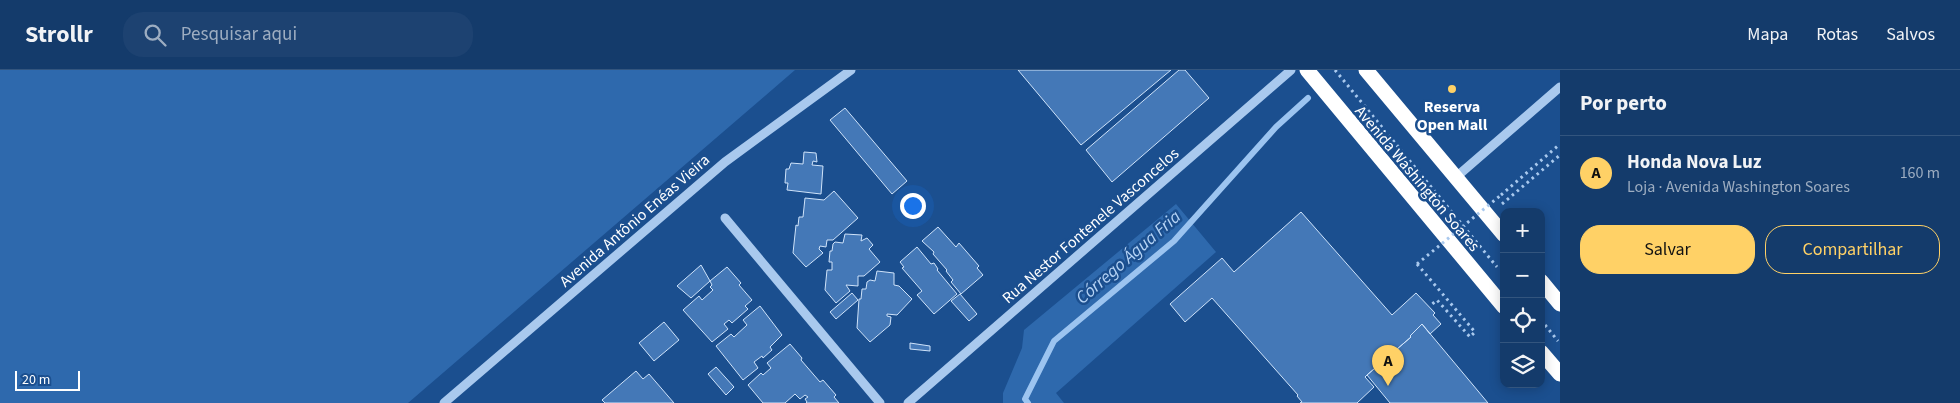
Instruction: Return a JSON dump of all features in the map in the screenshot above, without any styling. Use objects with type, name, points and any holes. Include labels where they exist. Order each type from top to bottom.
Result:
[{"type":"highway","name":"Avenida Washington Soares","points":[[1307,70],[1500,302]]},
{"type":"highway","name":"Avenida Washington Soares","points":[[1366,70],[1500,230]]},
{"type":"highway","points":[[1545,286],[1560,304]]},
{"type":"highway","points":[[1545,357],[1560,374]]},
{"type":"street","name":"Avenida Antônio Enéas Vieira","points":[[444,403],[725,162],[851,70]]},
{"type":"street","name":"Rua Nestor Fontenele Vasconcelos","points":[[908,403],[1291,70]]},
{"type":"street","points":[[1455,178],[1560,87]]},
{"type":"street","points":[[725,218],[880,403]]},
{"type":"path","name":"Avenida Washington Soares","points":[[1336,70],[1498,267]]},
{"type":"path","points":[[1431,305],[1438,300],[1470,337],[1475,332],[1417,264],[1560,144]]},
{"type":"path","points":[[1489,217],[1560,156]]},
{"type":"path","points":[[1545,325],[1560,343]]},
{"type":"shaded area","points":[[0,70],[795,70],[408,403],[0,403]]},
{"type":"shaded area","points":[[1176,204],[1216,252],[1056,393],[1064,403],[1003,403],[1003,393],[1022,348],[1024,330]]},
{"type":"building","points":[[1018,70],[1171,70],[1081,145]]},
{"type":"building","points":[[1179,70],[1185,70],[1209,98],[1112,182],[1086,150]]},
{"type":"building","points":[[845,108],[907,181],[892,194],[830,120]]},
{"type":"building","points":[[804,152],[816,153],[817,162],[813,161],[812,165],[823,166],[821,194],[787,190],[788,183],[785,183],[786,169],[789,169],[791,163],[803,164]]},
{"type":"building","points":[[834,191],[858,218],[833,240],[827,240],[826,247],[820,246],[819,249],[823,253],[806,267],[793,253],[796,225],[798,226],[799,217],[803,217],[805,198],[824,200]]},
{"type":"building","points":[[1301,212],[1392,315],[1416,293],[1435,313],[1433,315],[1441,324],[1430,334],[1422,324],[1411,337],[1367,375],[1365,377],[1374,387],[1357,403],[1300,403],[1302,402],[1298,395],[1212,298],[1185,322],[1170,304],[1222,258],[1234,272]]},
{"type":"building","points":[[938,227],[956,247],[959,243],[979,266],[977,268],[983,275],[961,294],[951,282],[953,280],[947,270],[933,254],[934,252],[922,241]]},
{"type":"building","points":[[845,234],[862,235],[861,241],[867,238],[873,245],[869,249],[880,262],[864,276],[858,276],[858,286],[846,285],[850,291],[836,303],[825,290],[827,270],[832,270],[832,262],[829,262],[833,244],[835,242],[843,243]]},
{"type":"building","points":[[917,247],[931,264],[934,263],[937,270],[957,294],[934,314],[917,295],[922,291],[902,268],[904,267],[900,262]]},
{"type":"building","points":[[701,265],[710,281],[691,298],[677,286]]},
{"type":"building","points":[[727,267],[752,300],[745,306],[748,309],[732,323],[729,320],[724,324],[728,329],[712,342],[683,310],[699,296],[702,300],[713,290],[710,287],[712,285],[710,281]]},
{"type":"building","points":[[877,271],[894,273],[894,285],[899,286],[912,299],[897,315],[887,314],[887,316],[891,317],[890,325],[870,342],[857,328],[859,299],[861,299],[862,289],[866,289],[867,282],[870,280],[875,281]]},
{"type":"building","points":[[852,293],[858,300],[836,319],[830,312]]},
{"type":"building","points":[[960,294],[977,314],[969,321],[951,301]]},
{"type":"building","points":[[760,306],[782,335],[770,347],[772,350],[763,358],[762,356],[754,362],[758,368],[743,380],[716,346],[731,334],[734,337],[747,325],[743,320]]},
{"type":"building","points":[[664,322],[679,340],[654,361],[639,343]]},
{"type":"building","points":[[1422,324],[1488,403],[1390,403],[1367,375],[1411,337]]},
{"type":"building","points":[[910,343],[930,346],[930,351],[910,349]]},
{"type":"building","points":[[790,344],[820,382],[823,380],[836,395],[834,397],[839,403],[806,403],[805,399],[808,397],[805,395],[800,399],[795,394],[785,403],[763,403],[748,385],[761,373],[763,375],[771,368],[767,363]]},
{"type":"building","points":[[716,367],[734,387],[726,395],[708,374]]},
{"type":"building","points":[[636,371],[643,379],[649,374],[674,403],[605,403],[602,400]]},
{"type":"waterway","name":"Córrego Água Fria","points":[[1028,403],[1025,399],[1054,341],[1174,241],[1276,127],[1308,98]]},
{"type":"place","name":"Reserva Open Mall","points":[[1452,89]]},
{"type":"place","name":"Honda Nova Luz","points":[[1388,386]]}]
